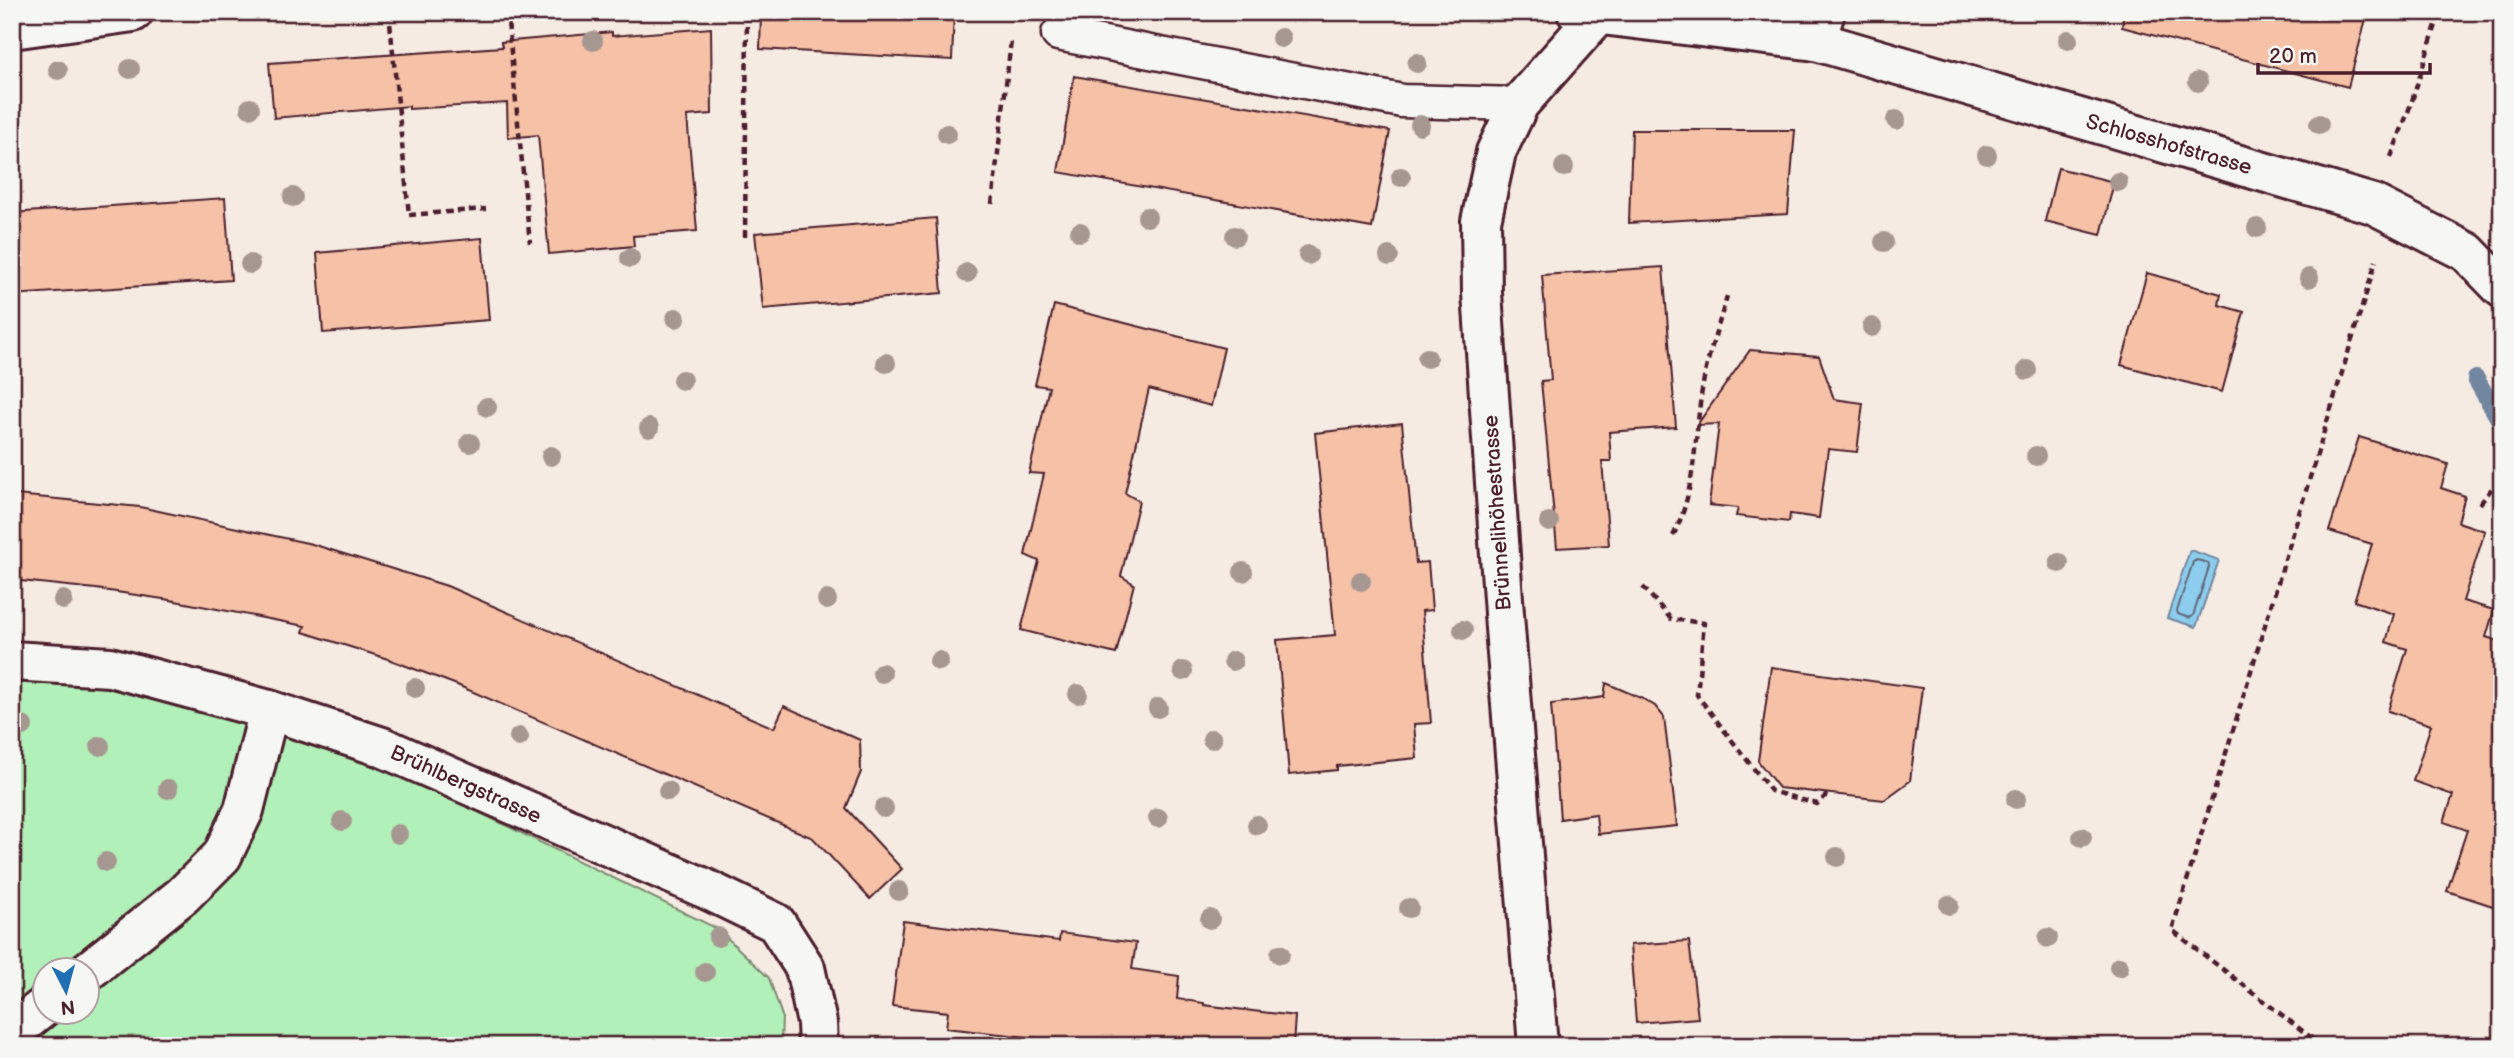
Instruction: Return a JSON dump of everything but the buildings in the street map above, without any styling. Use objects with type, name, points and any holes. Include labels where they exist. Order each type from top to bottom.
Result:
[{"type":"street","points":[[12,29],[133,12]]},
{"type":"street","name":"Schlosshofstrasse","points":[[1587,14],[1820,26],[2373,204],[2466,252],[2502,288]]},
{"type":"street","name":"Brünnelihöhestrasse","points":[[1538,1046],[1504,628],[1482,293],[1481,221],[1496,152],[1519,104],[1587,14]]},
{"type":"street","name":"Brühlbergstrasse","points":[[12,661],[110,667],[269,710],[382,747],[704,888],[776,923],[805,968],[817,1023],[818,1046]]},
{"type":"street","points":[[102,960],[183,895],[222,856],[244,810],[269,710]]},
{"type":"street","points":[[12,1032],[32,1016]]},
{"type":"lane","points":[[1058,34],[1402,101],[1519,104]]},
{"type":"path","points":[[389,12],[409,215],[486,209]]},
{"type":"path","points":[[507,12],[530,243]]},
{"type":"path","points":[[745,237],[747,12]]},
{"type":"path","points":[[2411,104],[2440,12]]},
{"type":"path","points":[[992,204],[1011,40]]},
{"type":"path","points":[[2322,1046],[2172,930],[2390,214]]},
{"type":"path","points":[[1673,536],[1682,520],[1693,463],[1703,383],[1727,296]]},
{"type":"path","points":[[2480,504],[2502,475]]},
{"type":"path","points":[[1643,587],[1671,619],[1704,623],[1697,695],[1771,791],[1817,804],[1829,793]]},
{"type":"green space","points":[[12,661],[269,710],[718,929],[769,978],[782,1016],[781,1046],[12,1046]]},
{"type":"water","points":[[2190,550],[2219,560],[2196,627],[2167,618]]},
{"type":"waterway","points":[[2476,379],[2502,424]]}]
